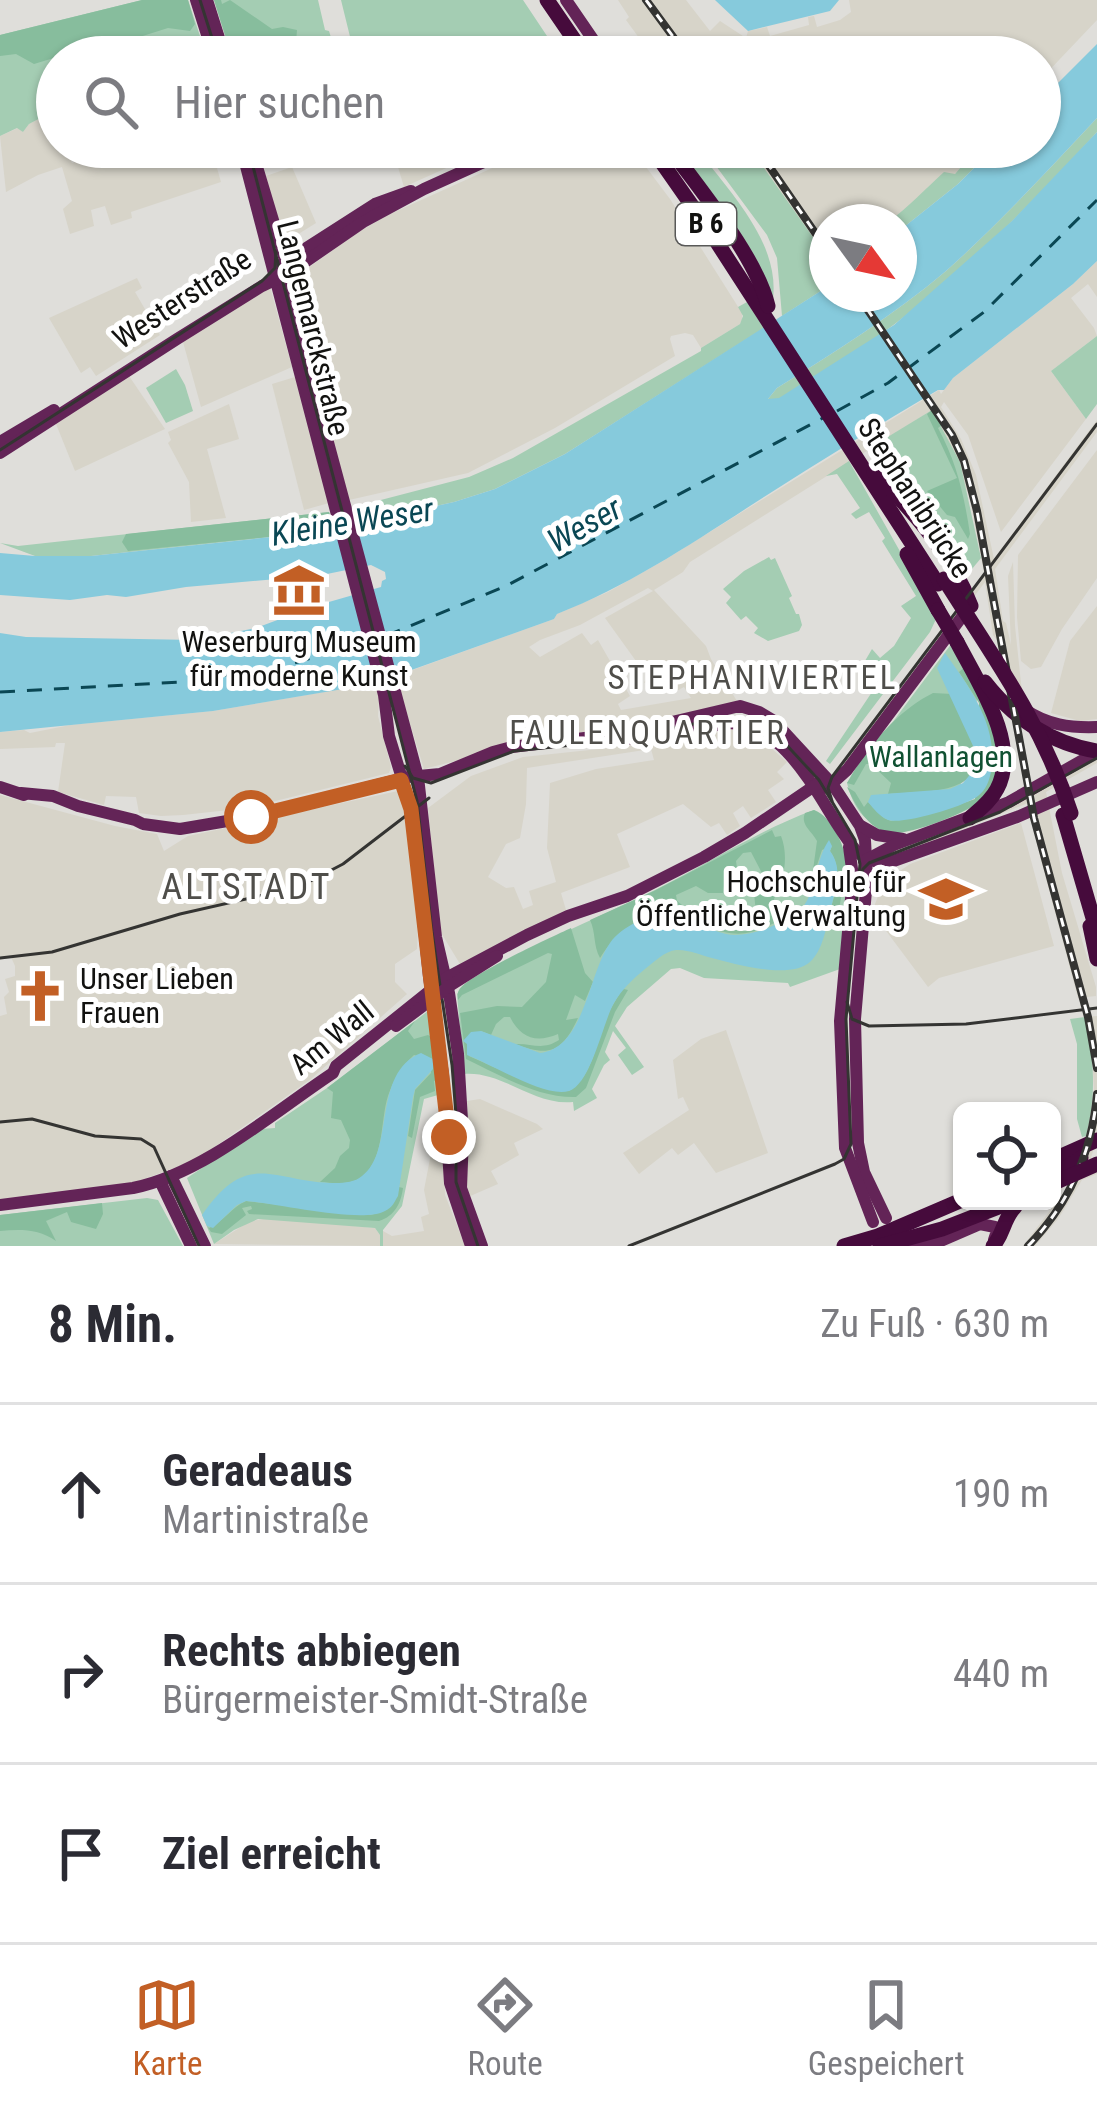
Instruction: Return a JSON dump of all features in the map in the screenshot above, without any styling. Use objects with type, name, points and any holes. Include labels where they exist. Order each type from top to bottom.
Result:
[{"type":"highway","points":[[548,0],[575,36]]},
{"type":"highway","points":[[656,168],[708,241],[764,302]]},
{"type":"highway","name":"B 6","points":[[666,168],[764,302]]},
{"type":"highway","name":"B 6","points":[[678,168],[764,302]]},
{"type":"highway","name":"Stephanibrücke","points":[[764,302],[1018,694],[1058,773],[1093,902]]},
{"type":"highway","points":[[866,464],[860,472],[957,642],[989,704],[1002,744],[999,786],[970,818]]},
{"type":"highway","points":[[946,578],[977,575]]},
{"type":"highway","points":[[946,578],[971,605]]},
{"type":"highway","name":"Stephanibrücke","points":[[946,578],[1026,722],[1051,778],[1093,902]]},
{"type":"highway","points":[[957,642],[991,690],[1020,717],[1061,742],[1094,751]]},
{"type":"highway","points":[[1093,902],[1097,958]]},
{"type":"highway","name":"B 6","points":[[1093,902],[1097,932]]},
{"type":"highway","points":[[1061,1166],[1097,1140]]},
{"type":"highway","points":[[876,1244],[878,1237],[953,1204]]},
{"type":"highway","points":[[992,1246],[1012,1210]]},
{"type":"highway","points":[[844,1246],[942,1229],[983,1212]]},
{"type":"highway","points":[[876,1244],[880,1220],[904,1225]]},
{"type":"main road","points":[[196,0],[207,36]]},
{"type":"main road","points":[[207,0],[218,36]]},
{"type":"main road","points":[[548,0],[566,36]]},
{"type":"main road","points":[[566,0],[591,36]]},
{"type":"main road","name":"Langemarckstraße","points":[[248,168],[281,270]]},
{"type":"main road","name":"Langemarckstraße","points":[[256,168],[389,693]]},
{"type":"main road","name":"Westerstraße","points":[[1,449],[392,201],[471,168]]},
{"type":"main road","points":[[971,605],[993,663],[1018,703],[1048,722],[1097,727]]},
{"type":"main road","name":"Am Wall","points":[[0,1205],[133,1188],[166,1179],[215,1153],[333,1073],[446,978],[526,935],[651,884],[816,791],[847,770],[971,605]]},
{"type":"main road","points":[[389,693],[388,736],[411,809],[434,957],[446,978],[456,1040],[461,1188],[482,1246]]},
{"type":"main road","points":[[389,693],[419,780],[432,905],[431,988],[443,1074],[450,1183],[471,1246]]},
{"type":"main road","points":[[0,787],[136,820],[176,821],[267,812],[401,780],[419,780],[484,756],[626,733],[740,706],[766,716],[830,781],[865,840],[855,1018],[858,1143],[880,1220]]},
{"type":"main road","points":[[513,750],[744,724],[788,752],[847,840],[878,863],[892,862],[1097,782]]},
{"type":"main road","points":[[766,736],[785,732]]},
{"type":"main road","points":[[854,877],[867,859],[1026,794],[1094,751]]},
{"type":"main road","points":[[860,826],[887,838],[914,839]]},
{"type":"main road","points":[[847,840],[854,877],[840,1021],[845,1148],[880,1220]]},
{"type":"main road","points":[[865,894],[878,873],[892,862]]},
{"type":"main road","points":[[333,1073],[451,985],[589,909]]},
{"type":"main road","points":[[166,1179],[191,1246]]},
{"type":"main road","points":[[166,1179],[206,1246]]},
{"type":"main road","points":[[912,1246],[943,1240],[983,1212],[997,1231],[992,1246]]},
{"type":"shaded area","points":[[618,0],[686,0],[710,31],[720,21],[743,36],[638,36],[626,20],[629,17]]},
{"type":"shaded area","points":[[849,0],[1097,0],[1097,20],[1061,58],[1061,36],[770,36],[809,25],[808,17],[814,16],[817,27],[840,20],[851,12]]},
{"type":"shaded area","points":[[767,27],[770,36],[747,36],[748,31]]},
{"type":"shaded area","points":[[36,120],[36,168],[59,168],[6,192],[0,136],[18,128],[23,132]]},
{"type":"shaded area","points":[[62,168],[217,168],[221,182],[131,212],[132,218],[111,225],[105,206],[91,210],[94,226],[70,234],[63,209],[72,201]]},
{"type":"shaded area","points":[[292,168],[316,223],[284,243],[266,176]]},
{"type":"shaded area","points":[[398,168],[446,168],[404,187]]},
{"type":"shaded area","points":[[492,168],[647,168],[742,313],[742,320],[701,348],[693,335],[671,336],[675,356],[555,428],[468,473],[349,500],[298,284],[301,273],[388,215]]},
{"type":"shaded area","points":[[759,168],[960,168],[924,191],[917,201],[809,204],[809,235]]},
{"type":"shaded area","points":[[1097,261],[1097,297],[1088,284],[1071,298],[1097,336],[1051,371],[1086,419],[1001,532],[968,435],[944,402],[941,407],[976,475],[994,559],[1097,420],[1097,432],[995,569],[1011,645],[1008,576],[1013,562],[1015,626],[1030,729],[1012,718],[985,582],[846,768],[840,764],[984,573],[969,495],[932,410],[690,562],[654,590],[706,646],[737,701],[640,725],[506,742],[424,769],[400,691],[379,697],[389,773],[247,808],[183,815],[139,813],[136,797],[106,796],[104,805],[58,792],[65,743],[0,749],[0,732],[30,733],[213,711],[365,685],[554,619],[663,561],[939,390],[941,394],[953,378]],"holes":[[[648,588],[653,591],[605,618],[649,672],[644,683],[661,676],[671,694],[684,687],[691,698],[621,710],[618,704],[630,696],[598,640],[591,645],[582,633],[540,657],[529,647]]]},
{"type":"shaded area","points":[[137,278],[142,288],[135,292],[160,335],[96,376],[90,367],[81,373],[49,318]]},
{"type":"shaded area","points":[[270,287],[292,367],[201,407],[183,342]]},
{"type":"shaded area","points":[[129,376],[165,429],[75,471],[56,424]]},
{"type":"shaded area","points":[[295,377],[329,503],[304,510],[272,384]]},
{"type":"shaded area","points":[[229,404],[239,439],[207,449],[226,518],[191,522],[189,482],[168,443],[168,432]]},
{"type":"shaded area","points":[[1097,450],[1097,578],[1041,667],[1031,669],[1021,661],[1018,555]]},
{"type":"shaded area","points":[[1097,606],[1097,719],[1080,721],[1051,713],[1070,641]]},
{"type":"shaded area","points":[[730,727],[770,747],[787,762],[777,772],[784,779],[768,790],[776,802],[751,818],[743,806],[733,813],[740,826],[727,835],[719,823],[711,827],[683,804],[617,834],[630,867],[561,893],[566,910],[460,964],[440,931],[428,808],[471,776],[523,757]],"holes":[[[651,749],[654,760],[596,769],[550,783],[547,848],[556,882],[529,891],[533,905],[523,909],[514,887],[506,888],[488,877],[506,844],[520,838],[527,768]]]},
{"type":"shaded area","points":[[1097,755],[1097,763],[1046,792],[1062,873],[1096,987],[1096,996],[1078,998],[1028,803],[886,860],[885,852]]},
{"type":"shaded area","points":[[398,791],[410,830],[418,925],[417,949],[395,964],[395,982],[407,994],[311,1079],[196,1160],[133,1183],[0,1201],[0,1016],[7,1014],[5,979],[15,976],[15,966],[11,957],[0,960],[0,795],[157,834],[164,851],[188,836]]},
{"type":"shaded area","points":[[1021,823],[1054,946],[939,978],[928,987],[872,912],[880,891],[910,864]]},
{"type":"shaded area","points":[[1097,1016],[1097,1139],[1089,1164],[1097,1162],[1097,1174],[1082,1180],[1058,1219],[1035,1246],[1023,1246],[1050,1210],[1061,1210],[1061,1196],[1091,1119],[1092,1052],[1085,1017]]},
{"type":"shaded area","points":[[726,1030],[768,1153],[716,1173],[694,1143],[678,1155],[672,1148],[639,1174],[623,1153],[689,1110],[683,1097],[678,1099],[673,1060],[701,1039]]},
{"type":"shaded area","points":[[480,1099],[543,1129],[514,1143],[519,1155],[491,1171],[498,1184],[468,1197],[467,1101]]},
{"type":"shaded area","points":[[443,1139],[445,1195],[465,1246],[383,1246],[383,1231],[392,1236],[424,1231],[421,1217],[429,1214],[424,1190],[433,1143]]},
{"type":"shaded area","points":[[270,1218],[375,1228],[380,1246],[214,1244],[250,1221]]},
{"type":"green space","points":[[142,0],[188,0],[200,36],[36,36],[36,120],[23,132],[17,128],[0,136],[0,35]]},
{"type":"green space","points":[[142,0],[188,0],[195,24],[190,31],[168,28],[143,36],[36,36],[34,64],[16,54],[0,56],[0,35]]},
{"type":"green space","points":[[214,0],[318,0],[331,36],[225,36]]},
{"type":"green space","points":[[214,0],[222,4],[230,0],[272,29],[297,30],[297,36],[225,36]]},
{"type":"green space","points":[[341,0],[523,0],[547,36],[350,36]]},
{"type":"green space","points":[[1097,118],[1097,132],[1074,157],[1001,232],[917,306],[917,293],[946,271],[1050,168],[1061,168],[1061,156]]},
{"type":"green space","points":[[687,168],[712,168],[749,218],[768,257],[773,299]]},
{"type":"green space","points":[[718,168],[764,168],[809,232],[809,299],[782,316],[777,258],[767,235]]},
{"type":"green space","points":[[974,168],[917,217],[917,204],[910,204],[944,172]]},
{"type":"green space","points":[[747,302],[764,328],[565,454],[495,489],[319,532],[91,556],[35,556],[0,543],[18,546],[329,512],[333,522],[356,517],[354,507],[469,477],[513,458],[701,351],[740,324],[743,316],[738,307]]},
{"type":"green space","points":[[893,312],[910,312],[779,399],[768,399],[777,388]]},
{"type":"green space","points":[[1097,336],[1097,404],[1086,419],[1051,371]]},
{"type":"green space","points":[[176,369],[193,411],[166,423],[146,388]]},
{"type":"green space","points":[[932,410],[960,462],[981,558],[972,569],[961,572],[868,449]]},
{"type":"green space","points":[[932,410],[942,425],[938,428],[959,479],[968,539],[955,517],[947,515],[927,491],[957,478],[927,414]]},
{"type":"green space","name":"Wallanlagen","points":[[849,461],[937,617],[830,764],[826,761],[874,689],[862,666],[872,649],[880,658],[894,646],[911,618],[901,606],[916,596],[869,512],[856,519],[851,514],[860,508],[837,474],[826,476]]},
{"type":"green space","points":[[329,512],[334,529],[319,532],[128,551],[122,542],[126,534]]},
{"type":"green space","points":[[769,557],[775,558],[802,625],[799,631],[768,641],[754,633],[758,628],[746,616],[741,620],[726,603],[731,597],[723,589]]},
{"type":"green space","name":"Wallanlagen","points":[[952,643],[979,689],[955,815],[905,828],[876,825],[854,803],[847,783]]},
{"type":"green space","points":[[966,666],[996,736],[998,766],[992,787],[981,801],[948,818],[909,831],[882,831],[864,816],[847,787],[864,807],[868,802],[891,821],[975,799],[979,703],[959,672]]},
{"type":"green space","points":[[933,693],[952,694],[974,747],[976,763],[971,775],[948,788],[888,794],[891,783],[866,764],[854,785],[847,783],[884,732]]},
{"type":"green space","name":"Wallanlagen","points":[[814,810],[833,829],[846,863],[848,897],[840,969],[790,987],[788,983],[704,978],[671,969],[627,1007],[615,1026],[644,1067],[632,1075],[618,1055],[626,1048],[613,1031],[605,1052],[610,1060],[592,1089],[597,1098],[574,1111],[573,1102],[545,1099],[492,1078],[464,1074],[457,994],[466,983]]},
{"type":"green space","points":[[814,810],[833,827],[849,869],[837,920],[826,930],[837,870],[832,846],[822,850],[813,870],[817,841],[804,817]]},
{"type":"green space","points":[[772,830],[775,837],[781,836],[785,852],[775,904],[792,914],[751,932],[707,927],[724,927],[756,913],[753,883],[764,877],[751,852],[743,853],[737,868],[725,879],[723,893],[708,893],[696,886],[676,895],[686,908],[686,917],[658,916],[636,923],[600,958],[590,920]]},
{"type":"green space","points":[[571,928],[585,973],[593,982],[585,1001],[575,995],[566,1020],[578,1018],[566,1039],[546,1051],[515,1044],[542,1046],[559,1040],[558,1034],[530,1037],[510,1017],[504,1017],[491,1035],[481,1031],[467,1043],[469,1056],[521,1079],[569,1091],[589,1068],[606,1018],[621,991],[628,990],[586,1088],[576,1097],[533,1090],[466,1059],[460,1013],[522,1007],[546,982],[552,954],[458,1000],[459,990],[477,976]]},
{"type":"green space","points":[[428,1011],[440,1090],[424,1099],[402,1206],[383,1230],[383,1246],[375,1228],[258,1219],[214,1244],[187,1178],[260,1129],[275,1128],[275,1123]]},
{"type":"green space","points":[[1085,1017],[1093,1091],[1086,1136],[1082,1137],[1077,1119],[1077,1044],[1070,1019]]},
{"type":"green space","points":[[415,1021],[408,1031],[414,1039],[428,1035],[434,1039],[439,1079],[434,1081],[435,1091],[420,1097],[412,1138],[408,1136],[415,1090],[431,1073],[430,1059],[414,1055],[390,1090],[377,1152],[367,1172],[350,1182],[320,1182],[335,1168],[350,1140],[341,1120],[331,1118],[333,1092],[327,1088]]},
{"type":"green space","points":[[399,1187],[403,1188],[396,1208],[379,1221],[249,1214],[251,1206],[242,1208],[246,1215],[222,1234],[207,1226],[246,1201],[371,1215],[390,1206]]},
{"type":"green space","points":[[158,1200],[183,1246],[0,1246],[0,1215]]},
{"type":"green space","points":[[102,1203],[96,1229],[71,1222],[67,1212],[46,1221],[56,1241],[30,1231],[0,1231],[0,1215]]},
{"type":"water","points":[[715,0],[839,0],[830,11],[748,31]]},
{"type":"water","points":[[1097,44],[1097,118],[1061,156],[1061,80]]},
{"type":"water","name":"Weser","points":[[1097,132],[1097,261],[944,390],[867,432],[656,565],[554,619],[389,678],[213,711],[0,732],[0,633],[195,640],[256,628],[381,587],[386,579],[385,572],[371,565],[322,575],[70,600],[0,595],[0,553],[91,556],[319,532],[495,489],[565,454],[809,298],[809,312],[893,312],[777,388],[768,399],[779,398],[909,312],[917,312],[917,305],[1012,221]]},
{"type":"water","points":[[974,168],[1050,168],[946,271],[917,293],[917,217]]},
{"type":"water","points":[[945,653],[987,723],[992,755],[989,779],[981,794],[961,805],[888,820],[868,802],[871,795],[950,789],[973,771],[974,748],[937,668]]},
{"type":"water","points":[[829,840],[837,880],[823,938],[810,962],[776,970],[685,950],[668,952],[617,998],[584,1077],[569,1091],[546,1090],[467,1055],[463,1041],[471,1032],[481,1031],[540,1053],[555,1048],[576,1024],[610,943],[643,919],[684,916],[735,935],[787,919],[807,902]]},
{"type":"water","points":[[421,1053],[433,1059],[433,1069],[415,1089],[398,1196],[390,1208],[358,1215],[246,1201],[213,1228],[207,1226],[202,1215],[219,1194],[248,1175],[336,1183],[362,1176],[379,1149],[395,1077]]},
{"type":"ferry route","points":[[837,411],[888,383],[984,312],[1097,200]]},
{"type":"ferry route","points":[[386,636],[506,586],[823,418]]},
{"type":"ferry route","points":[[0,692],[182,682],[288,665],[365,642]]},
{"type":"tram line","points":[[200,0],[211,36]]},
{"type":"tram line","points":[[253,168],[417,801],[452,1065],[456,1182],[478,1246]]},
{"type":"tram line","points":[[0,450],[262,281],[275,268],[276,252]]},
{"type":"tram line","points":[[832,801],[828,788],[832,777],[1097,424]]},
{"type":"tram line","points":[[405,766],[413,778],[431,783],[514,751],[611,741],[727,717],[747,719],[781,739],[819,780],[855,840],[860,864],[846,1019],[851,1144],[844,1159],[629,1246]]},
{"type":"tram line","points":[[859,881],[869,863],[1000,812],[1097,758]]},
{"type":"tram line","points":[[0,958],[52,952],[180,914],[299,887],[343,864],[429,798]]},
{"type":"tram line","points":[[847,1002],[852,1019],[869,1026],[966,1024],[1097,1008]]},
{"type":"tram line","points":[[0,1122],[32,1119],[95,1136],[141,1139],[154,1147],[199,1246]]},
{"type":"railway","points":[[646,0],[673,36]]},
{"type":"railway","points":[[770,168],[809,224]]},
{"type":"railway","points":[[869,312],[952,435],[964,461],[1034,818],[1088,1017],[1097,1068]]},
{"type":"railway","points":[[1028,1246],[1055,1213],[1076,1176],[1090,1136],[1097,1094]]},
{"type":"place","name":"Weserburg Museum für moderne Kunst","points":[[299,590]]},
{"type":"place","name":"Hochschule für Öffentliche Verwaltung","points":[[946,899]]},
{"type":"place","name":"Unser Lieben Frauen","points":[[40,996]]},
{"type":"district","name":"STEPHANIVIERTEL","points":[[753,677]]},
{"type":"district","name":"FAULENQUARTIER","points":[[648,732]]},
{"type":"district","name":"ALTSTADT","points":[[247,886]]},
{"type":"route","points":[[251,817],[401,780],[411,809],[449,1137]]},
{"type":"water label","name":"Kleine Weser","points":[[352,521]]}]
